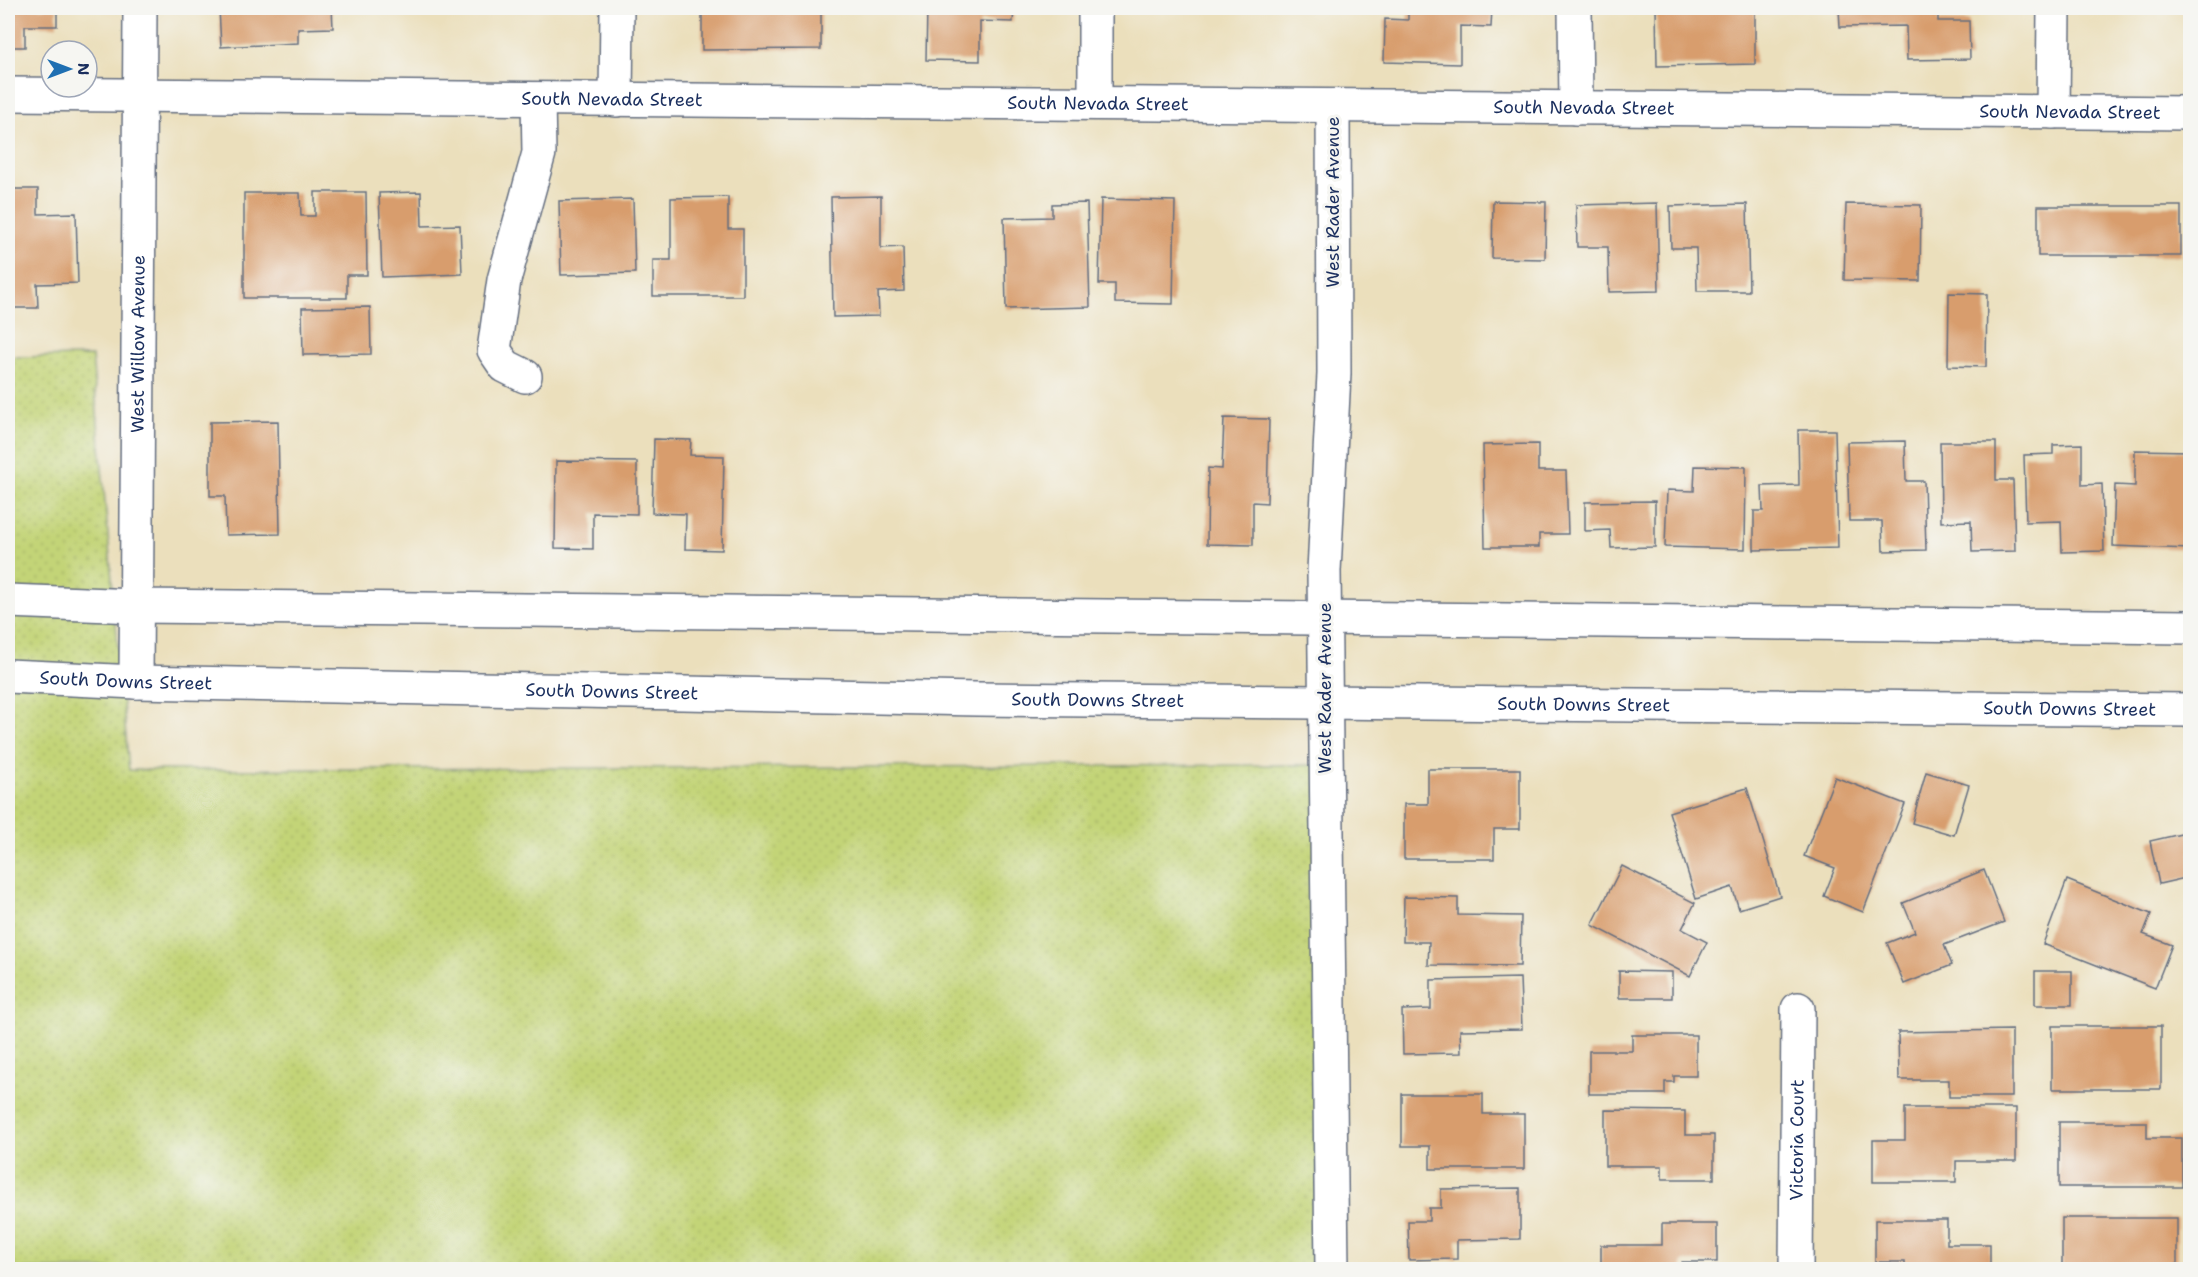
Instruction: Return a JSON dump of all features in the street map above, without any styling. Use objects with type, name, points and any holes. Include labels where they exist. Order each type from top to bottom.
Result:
[{"type":"street","name":"West Willow Avenue","points":[[136,682],[140,8]]},
{"type":"street","points":[[616,99],[617,8]]},
{"type":"street","points":[[1095,8],[1095,104]]},
{"type":"street","points":[[1575,8],[1576,108]]},
{"type":"street","points":[[2053,112],[2054,8]]},
{"type":"street","name":"South Nevada Street","points":[[8,94],[2190,113]]},
{"type":"street","points":[[525,376],[505,366],[494,350],[504,280],[539,153],[538,99]]},
{"type":"street","name":"West Rader Avenue","points":[[1332,1269],[1324,571],[1334,374],[1333,106]]},
{"type":"street","points":[[8,601],[136,606],[2190,627]]},
{"type":"street","name":"South Downs Street","points":[[8,676],[136,682],[977,699],[2190,710]]},
{"type":"street","name":"Victoria Court","points":[[1796,1269],[1798,1009]]},
{"type":"green space","points":[[92,356],[129,770],[1318,765],[1320,1269],[8,1269],[8,357]]},
{"type":"building","points":[[8,8],[57,8],[57,26],[25,26],[25,47],[8,47]]},
{"type":"building","points":[[219,8],[332,8],[333,28],[298,29],[298,43],[221,47]]},
{"type":"building","points":[[702,8],[821,9],[821,49],[702,50]]},
{"type":"building","points":[[927,8],[1014,8],[1013,22],[980,21],[980,61],[926,60]]},
{"type":"building","points":[[1408,8],[1492,8],[1491,27],[1460,26],[1460,64],[1384,62],[1385,19],[1408,20]]},
{"type":"building","points":[[1656,8],[1755,8],[1755,64],[1657,66]]},
{"type":"building","points":[[1839,8],[1938,8],[1938,21],[1969,21],[1970,59],[1907,60],[1906,26],[1840,27]]},
{"type":"building","points":[[8,189],[38,189],[38,214],[76,213],[78,283],[37,284],[38,308],[8,308]]},
{"type":"building","points":[[315,192],[366,192],[367,275],[347,275],[347,298],[244,298],[244,193],[300,193],[301,216],[315,216]]},
{"type":"building","points":[[421,192],[422,226],[460,225],[462,274],[382,277],[379,193]]},
{"type":"building","points":[[881,196],[881,248],[903,247],[904,291],[878,292],[879,316],[833,317],[831,197]]},
{"type":"building","points":[[728,197],[728,229],[743,229],[743,296],[653,296],[653,260],[671,260],[671,198]]},
{"type":"building","points":[[633,199],[635,273],[561,275],[559,201]]},
{"type":"building","points":[[1101,199],[1175,201],[1173,304],[1115,303],[1115,284],[1099,284]]},
{"type":"building","points":[[1493,201],[1546,202],[1545,259],[1492,258]]},
{"type":"building","points":[[1087,203],[1090,307],[1006,309],[1004,218],[1052,217],[1052,204]]},
{"type":"building","points":[[1657,203],[1659,291],[1609,292],[1608,247],[1577,247],[1576,205]]},
{"type":"building","points":[[1747,204],[1749,291],[1697,291],[1696,248],[1671,248],[1670,206]]},
{"type":"building","points":[[1846,204],[1921,205],[1920,281],[1844,280]]},
{"type":"building","points":[[2038,206],[2181,206],[2181,256],[2038,256]]},
{"type":"building","points":[[1949,293],[1987,294],[1986,367],[1948,366]]},
{"type":"building","points":[[370,307],[371,354],[303,355],[302,308]]},
{"type":"building","points":[[1224,418],[1269,419],[1267,503],[1253,502],[1253,545],[1207,544],[1208,468],[1222,469]]},
{"type":"building","points":[[278,421],[280,534],[226,535],[225,496],[210,496],[210,422]]},
{"type":"building","points":[[1798,430],[1835,430],[1838,548],[1754,550],[1754,511],[1763,511],[1762,486],[1799,485]]},
{"type":"building","points":[[654,439],[691,440],[690,455],[724,456],[722,550],[685,549],[686,514],[652,513]]},
{"type":"building","points":[[1905,441],[1906,481],[1924,481],[1926,550],[1883,551],[1882,521],[1849,521],[1847,442]]},
{"type":"building","points":[[1940,442],[1996,442],[1996,480],[2013,480],[2015,551],[1972,552],[1971,521],[1941,522]]},
{"type":"building","points":[[1538,444],[1538,471],[1566,471],[1568,534],[1539,534],[1539,547],[1485,547],[1483,445]]},
{"type":"building","points":[[2082,444],[2082,485],[2102,484],[2104,551],[2062,552],[2061,521],[2026,522],[2024,455],[2053,454],[2053,445]]},
{"type":"building","points":[[2135,450],[2190,451],[2190,549],[2113,546],[2115,485],[2135,486]]},
{"type":"building","points":[[556,461],[637,462],[637,514],[593,513],[593,549],[555,548]]},
{"type":"building","points":[[1695,466],[1746,467],[1745,549],[1665,547],[1667,490],[1694,491]]},
{"type":"building","points":[[1655,501],[1655,547],[1611,548],[1610,530],[1585,531],[1585,502]]},
{"type":"building","points":[[1428,769],[1520,769],[1520,829],[1494,829],[1494,859],[1404,859],[1404,804],[1428,804]]},
{"type":"building","points":[[1926,772],[1969,785],[1954,835],[1912,823]]},
{"type":"building","points":[[1835,777],[1905,804],[1863,912],[1824,896],[1835,868],[1804,856]]},
{"type":"building","points":[[1747,788],[1780,896],[1739,909],[1732,887],[1696,899],[1669,812]]},
{"type":"building","points":[[2190,832],[2190,877],[2159,884],[2150,841]]},
{"type":"building","points":[[1622,866],[1695,903],[1682,929],[1707,942],[1690,976],[1592,925]]},
{"type":"building","points":[[1984,870],[2004,922],[1944,945],[1952,965],[1904,984],[1887,943],[1915,932],[1903,903]]},
{"type":"building","points":[[2067,880],[2151,914],[2143,934],[2172,945],[2155,988],[2043,944]]},
{"type":"building","points":[[1404,897],[1458,898],[1458,915],[1521,916],[1520,966],[1428,965],[1429,942],[1403,942]]},
{"type":"building","points":[[1619,971],[1672,972],[1672,998],[1619,998]]},
{"type":"building","points":[[2035,971],[2072,971],[2072,1005],[2035,1005]]},
{"type":"building","points":[[1520,978],[1522,1029],[1460,1030],[1461,1053],[1403,1054],[1402,1010],[1431,1009],[1431,980]]},
{"type":"building","points":[[2052,1026],[2161,1026],[2161,1089],[2052,1089]]},
{"type":"building","points":[[2012,1030],[2012,1097],[1949,1097],[1949,1080],[1899,1080],[1898,1032]]},
{"type":"building","points":[[1632,1035],[1696,1035],[1696,1076],[1674,1076],[1674,1082],[1665,1082],[1665,1094],[1589,1094],[1589,1051],[1632,1051]]},
{"type":"building","points":[[1402,1094],[1483,1094],[1483,1114],[1524,1114],[1524,1169],[1430,1169],[1430,1146],[1402,1146]]},
{"type":"building","points":[[1905,1108],[2016,1108],[2016,1161],[1956,1161],[1956,1182],[1873,1182],[1873,1140],[1905,1140]]},
{"type":"building","points":[[1605,1110],[1685,1111],[1685,1135],[1714,1135],[1714,1179],[1662,1179],[1662,1166],[1605,1166]]},
{"type":"building","points":[[2059,1122],[2147,1122],[2147,1138],[2182,1138],[2182,1187],[2059,1187]]},
{"type":"building","points":[[1520,1188],[1520,1239],[1457,1240],[1457,1259],[1409,1260],[1408,1221],[1429,1221],[1429,1208],[1441,1208],[1441,1189]]},
{"type":"building","points":[[2062,1218],[2177,1218],[2177,1270],[2062,1270]]},
{"type":"building","points":[[1875,1220],[1947,1220],[1947,1244],[1990,1244],[1990,1270],[1905,1270],[1905,1262],[1875,1262]]},
{"type":"building","points":[[1662,1224],[1717,1224],[1717,1262],[1682,1262],[1682,1270],[1601,1270],[1601,1245],[1662,1245]]}]
